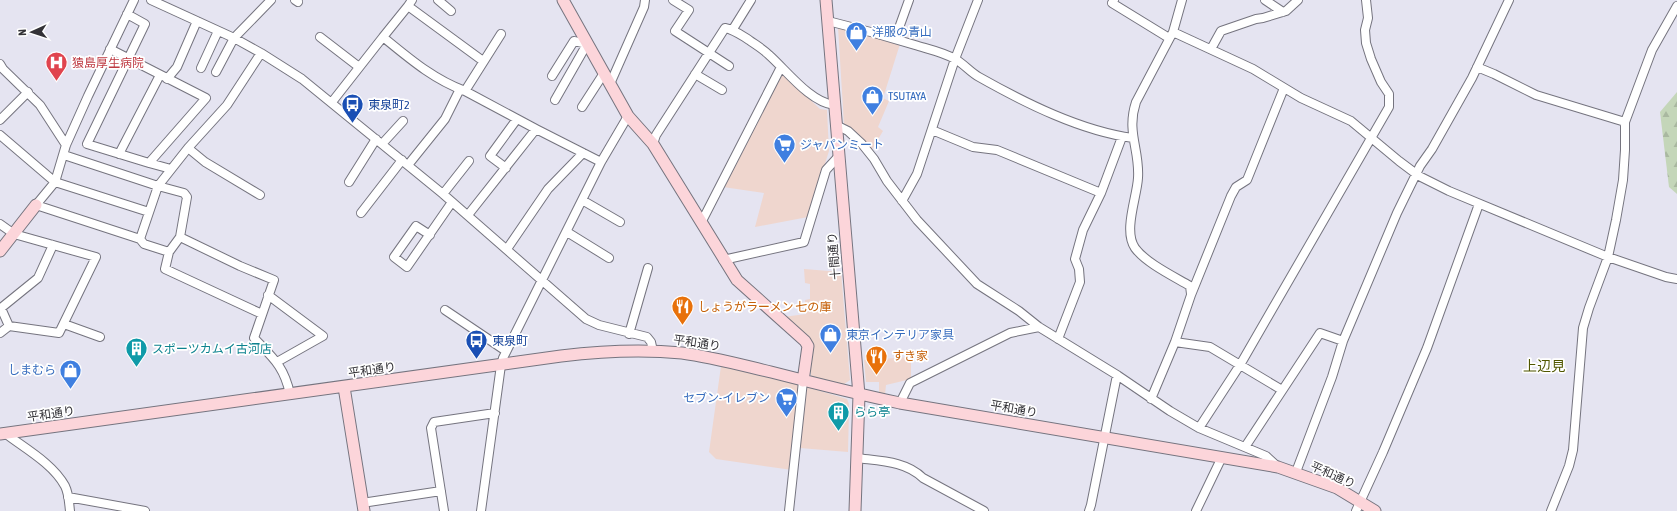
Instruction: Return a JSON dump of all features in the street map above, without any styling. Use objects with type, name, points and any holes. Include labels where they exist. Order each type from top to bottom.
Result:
[{"type":"street","points":[[0,251],[55,182],[66,145],[134,0]]},
{"type":"street","points":[[216,72],[234,38],[271,0]]},
{"type":"street","points":[[438,0],[451,11]]},
{"type":"street","points":[[563,0],[628,116],[653,144],[723,260],[737,280],[805,341],[808,346],[789,511]]},
{"type":"street","points":[[610,84],[644,7],[645,0]]},
{"type":"street","points":[[673,0],[689,10],[675,31],[729,66]]},
{"type":"street","points":[[734,29],[751,0]]},
{"type":"street","name":"十間通り","points":[[826,0],[859,395],[855,511]]},
{"type":"street","points":[[895,39],[909,0]]},
{"type":"street","points":[[902,201],[917,174],[955,59],[978,0]]},
{"type":"street","points":[[1114,0],[1112,3],[1171,35],[1211,49],[1253,69],[1301,98],[1351,121],[1416,174],[1449,191],[1608,257],[1659,275],[1677,279]]},
{"type":"street","points":[[1182,0],[1171,35],[1136,102],[1131,120],[1137,155],[1138,178],[1131,224],[1131,240],[1145,258],[1190,286],[1191,295]]},
{"type":"street","points":[[1265,0],[1282,12]]},
{"type":"street","points":[[1211,49],[1221,31],[1282,12],[1298,0]]},
{"type":"street","points":[[1199,428],[1240,366],[1389,107],[1389,94],[1381,82],[1371,60],[1366,44],[1365,30],[1368,18],[1366,0]]},
{"type":"street","points":[[1296,472],[1332,377],[1342,341],[1397,213],[1416,174],[1432,149],[1477,67],[1509,0]]},
{"type":"street","points":[[156,1],[234,38],[302,79],[332,102],[468,215],[592,323],[629,334],[647,337],[651,342],[652,351]]},
{"type":"street","points":[[332,102],[410,3],[483,60]]},
{"type":"street","points":[[1551,511],[1569,466],[1573,450],[1583,328],[1608,257],[1623,180],[1625,122],[1652,50],[1677,6]]},
{"type":"street","points":[[127,14],[145,24],[87,144],[171,169]]},
{"type":"street","points":[[119,154],[164,77],[177,67],[197,21]]},
{"type":"street","points":[[828,21],[895,39],[955,59],[978,77],[1037,107],[1074,123],[1122,137],[1133,138]]},
{"type":"street","points":[[653,144],[656,135],[725,28],[734,29],[768,54],[817,98],[824,103],[834,105]]},
{"type":"street","points":[[201,68],[218,31]]},
{"type":"street","points":[[361,213],[445,119],[462,90],[501,34]]},
{"type":"street","points":[[320,37],[359,67]]},
{"type":"street","points":[[383,37],[429,73],[601,162]]},
{"type":"street","points":[[552,76],[574,41],[588,44]]},
{"type":"street","points":[[555,100],[588,44]]},
{"type":"street","points":[[110,49],[206,98],[149,163]]},
{"type":"street","points":[[140,239],[158,186],[188,148],[227,105],[261,53]]},
{"type":"street","points":[[0,64],[3,69],[28,92],[43,109],[66,145]]},
{"type":"street","points":[[701,223],[781,67]]},
{"type":"street","points":[[1477,67],[1536,95],[1625,122]]},
{"type":"street","points":[[582,107],[604,73]]},
{"type":"street","points":[[695,74],[722,90]]},
{"type":"street","points":[[1151,399],[1175,342],[1191,295],[1231,196],[1236,186],[1247,180],[1284,88]]},
{"type":"street","points":[[0,120],[28,92]]},
{"type":"street","points":[[481,511],[501,365],[506,351],[601,162],[628,116]]},
{"type":"street","points":[[506,168],[490,156],[517,119]]},
{"type":"street","points":[[349,182],[379,141],[403,121]]},
{"type":"street","points":[[836,125],[848,131],[862,144],[874,159],[887,181],[917,220],[977,284],[1019,311],[1038,327],[1117,375],[1151,399],[1199,428],[1266,456],[1278,467]]},
{"type":"street","points":[[468,215],[536,129]]},
{"type":"street","points":[[932,130],[972,147],[997,150],[1101,193]]},
{"type":"street","points":[[0,135],[55,182],[149,212]]},
{"type":"street","points":[[1058,339],[1080,282],[1079,269],[1074,259],[1083,230],[1101,193],[1122,137]]},
{"type":"street","points":[[188,148],[205,162],[260,195]]},
{"type":"street","points":[[507,249],[548,188],[582,153]]},
{"type":"street","points":[[64,155],[184,193],[188,197],[180,237],[169,252],[165,269],[262,314]]},
{"type":"street","points":[[723,260],[804,242],[826,170],[838,157]]},
{"type":"street","points":[[443,194],[469,161]]},
{"type":"street","points":[[582,200],[620,222]]},
{"type":"street","points":[[430,235],[416,226],[394,257],[407,267],[430,235],[452,202]]},
{"type":"street","points":[[1359,507],[1427,348],[1479,204]]},
{"type":"street","points":[[36,205],[140,239],[144,244],[169,252]]},
{"type":"street","points":[[0,224],[14,234],[96,257],[59,333],[9,326],[0,333]]},
{"type":"street","points":[[567,232],[609,258]]},
{"type":"street","points":[[180,237],[240,266],[274,280],[254,338],[277,362],[285,374],[290,394]]},
{"type":"street","points":[[9,326],[1,308],[38,278],[54,245]]},
{"type":"street","points":[[629,334],[648,268]]},
{"type":"street","points":[[268,295],[323,336],[277,362]]},
{"type":"street","points":[[445,310],[506,351]]},
{"type":"street","points":[[64,324],[100,337]]},
{"type":"street","points":[[900,403],[910,383],[1010,333],[1038,327]]},
{"type":"street","points":[[1245,448],[1320,333],[1342,341]]},
{"type":"street","points":[[1175,342],[1210,347],[1282,390]]},
{"type":"street","name":"平和通り","points":[[3,434],[594,352],[652,351],[683,353],[719,359],[859,395],[900,403],[1278,467],[1296,472],[1336,488],[1359,507],[1375,511]]},
{"type":"street","points":[[1088,511],[1091,505],[1117,375]]},
{"type":"street","points":[[344,387],[363,507],[441,491]]},
{"type":"street","points":[[444,511],[431,428],[434,422],[495,413]]},
{"type":"street","points":[[3,434],[42,461],[59,477],[66,487],[70,511]]},
{"type":"street","points":[[1196,511],[1222,457]]},
{"type":"street","points":[[857,458],[894,463],[907,467],[916,471],[923,478],[982,510]]},
{"type":"street","points":[[68,497],[145,511]]},
{"type":"shaded area","points":[[838,27],[900,44],[883,98],[889,101],[878,127],[883,131],[871,151],[859,136],[844,125]]},
{"type":"shaded area","points":[[782,73],[820,109],[827,110],[829,151],[808,217],[755,227],[764,193],[723,187]]},
{"type":"shaded area","points":[[804,269],[841,272],[850,380],[843,385],[811,376],[811,347],[783,317],[806,314],[805,300],[810,299],[810,284],[805,283]]},
{"type":"shaded area","points":[[911,357],[911,379],[886,385],[885,395],[879,395],[879,382],[866,382],[864,360]]},
{"type":"shaded area","points":[[721,366],[799,385],[792,470],[716,459],[709,452]]},
{"type":"shaded area","points":[[807,387],[847,399],[849,404],[848,452],[800,448],[805,388]]},
{"type":"green space","points":[[1677,92],[1677,194],[1669,187],[1660,112]]},
{"type":"place","name":"洋服の青山","points":[[857,52]]},
{"type":"place","name":"猿島厚生病院","points":[[56,82]]},
{"type":"place","name":"TSUTAYA","points":[[872,116]]},
{"type":"place","name":"東泉町2","points":[[352,124]]},
{"type":"place","name":"ジャパンミート","points":[[785,164]]},
{"type":"place","name":"しょうがラーメン 七の庫","points":[[683,326]]},
{"type":"place","name":"東京インテリア家具","points":[[830,354]]},
{"type":"place","name":"東泉町","points":[[476,360]]},
{"type":"place","name":"スポーツカムイ古河店","points":[[137,368]]},
{"type":"place","name":"すき家","points":[[876,376]]},
{"type":"place","name":"しまむら","points":[[71,390]]},
{"type":"place","name":"セブン-イレブン","points":[[786,418]]},
{"type":"place","name":"らら亭","points":[[838,432]]},
{"type":"district","name":"上辺見","points":[[1544,366]]}]
